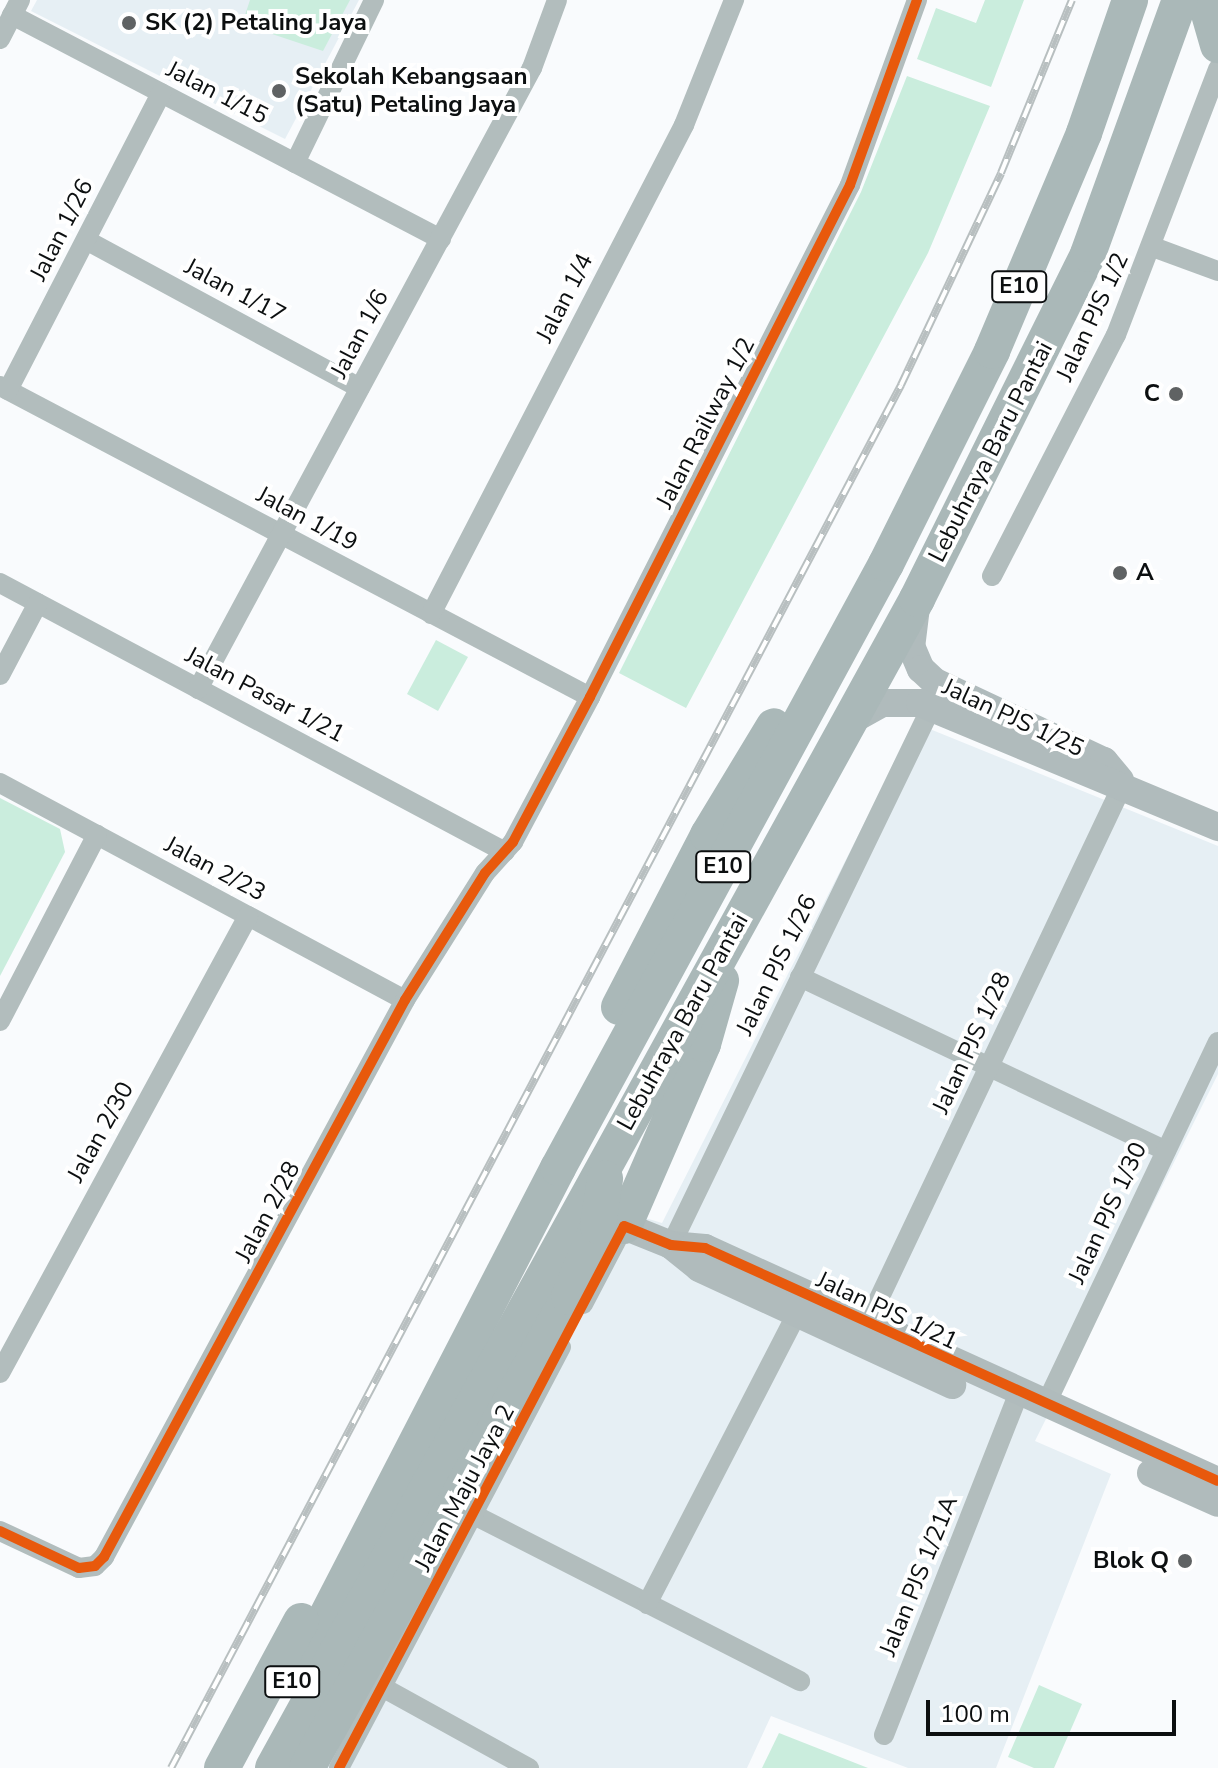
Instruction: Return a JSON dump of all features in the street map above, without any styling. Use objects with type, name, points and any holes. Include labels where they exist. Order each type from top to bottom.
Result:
[{"type":"highway","name":"Lebuhraya Baru Pantai","points":[[246,1768],[558,1168],[886,564],[992,351],[1084,133],[1130,0]]},
{"type":"highway","name":"Lebuhraya Baru Pantai","points":[[273,1768],[609,1153],[917,599],[1088,254],[1180,0]]},
{"type":"highway","points":[[1205,0],[1218,45]]},
{"type":"highway","points":[[222,1768],[708,835],[815,658],[886,564]]},
{"type":"highway","points":[[624,1226],[703,1044],[735,930]]},
{"type":"highway","points":[[307,1768],[569,1297],[598,1226],[609,1153]]},
{"type":"street","points":[[295,163],[374,0]]},
{"type":"street","name":"Jalan 1/6","points":[[198,689],[532,68],[557,0]]},
{"type":"street","name":"Jalan 1/4","points":[[431,614],[684,125],[734,0]]},
{"type":"street","name":"Jalan Railway 1/2","points":[[505,852],[590,697],[850,185],[917,0]]},
{"type":"street","points":[[0,39],[16,8]]},
{"type":"street","name":"Jalan 1/15","points":[[16,8],[161,93],[441,239]]},
{"type":"street","name":"Jalan PJS 1/2","points":[[992,576],[1116,335],[1213,100],[1218,69]]},
{"type":"street","name":"Jalan 1/26","points":[[4,388],[86,240],[161,93]]},
{"type":"street","name":"Jalan 1/17","points":[[86,240],[360,388]]},
{"type":"street","points":[[1153,247],[1218,271]]},
{"type":"street","name":"Jalan 1/19","points":[[4,388],[590,697]]},
{"type":"street","name":"Jalan Pasar 1/21","points":[[0,583],[505,852]]},
{"type":"street","name":"Jalan PJS 1/25","points":[[917,599],[911,646],[921,669],[935,682],[1104,761],[1123,784]]},
{"type":"street","points":[[0,675],[38,603]]},
{"type":"street","name":"Jalan PJS 1/25","points":[[850,721],[883,703],[908,701],[1098,779],[1123,784],[1218,827]]},
{"type":"street","name":"Jalan PJS 1/26","points":[[671,1245],[931,708]]},
{"type":"street","name":"Jalan 2/23","points":[[0,783],[405,1000]]},
{"type":"street","name":"Jalan PJS 1/28","points":[[867,1324],[1123,784]]},
{"type":"street","points":[[0,1021],[97,835]]},
{"type":"street","name":"Jalan 2/28","points":[[0,1531],[59,1562],[88,1567],[104,1557],[405,1000],[485,873],[505,852]]},
{"type":"street","name":"Jalan 2/30","points":[[0,1373],[248,916]]},
{"type":"street","points":[[800,977],[1166,1151]]},
{"type":"street","name":"Jalan PJS 1/30","points":[[1045,1406],[1218,1042]]},
{"type":"street","name":"Jalan PJS 1/21","points":[[624,1226],[671,1245],[705,1248],[867,1324],[1011,1414],[1045,1406],[1218,1481]]},
{"type":"street","name":"Jalan Maju Jaya 2","points":[[339,1768],[624,1226]]},
{"type":"street","name":"Jalan PJS 1/21","points":[[671,1245],[699,1268],[1011,1414],[1218,1503]]},
{"type":"street","points":[[647,1604],[797,1313]]},
{"type":"street","name":"Jalan PJS 1/21A","points":[[884,1735],[1011,1414]]},
{"type":"street","points":[[474,1515],[800,1681]]},
{"type":"street","points":[[382,1687],[529,1768]]},
{"type":"shaded area","points":[[37,0],[359,0],[285,139],[31,11]]},
{"type":"shaded area","points":[[915,723],[1218,846],[1218,1074],[1035,1441],[1111,1474],[996,1768],[908,1768],[771,1716],[747,1768],[324,1768],[622,1211],[662,1223]]},
{"type":"green space","points":[[250,0],[350,0],[323,51],[242,24]]},
{"type":"green space","points":[[985,0],[1024,0],[991,87],[917,59],[936,8],[976,23]]},
{"type":"green space","points":[[907,76],[990,106],[928,253],[686,708],[619,673],[861,192]]},
{"type":"green space","points":[[436,640],[468,657],[438,711],[407,694]]},
{"type":"green space","points":[[0,798],[60,829],[65,852],[0,976]]},
{"type":"green space","points":[[1039,1685],[1082,1704],[1054,1768],[1034,1768],[1008,1757]]},
{"type":"green space","points":[[779,1733],[868,1768],[762,1768]]},
{"type":"railway","points":[[171,1768],[901,385],[1001,173],[1072,0]]},
{"type":"cycle path","points":[[0,1531],[79,1568],[95,1566],[104,1557],[405,1000],[485,873],[513,842],[590,697],[850,185],[917,0]]},
{"type":"cycle path","points":[[339,1768],[624,1226],[671,1245],[705,1248],[1218,1481]]},
{"type":"place","name":"SK (2) Petaling Jaya","points":[[129,23]]},
{"type":"place","name":"Sekolah Kebangsaan (Satu) Petaling Jaya","points":[[279,91]]},
{"type":"place","name":"C","points":[[1176,394]]},
{"type":"place","name":"A","points":[[1120,573]]},
{"type":"place","name":"Blok Q","points":[[1185,1561]]}]
